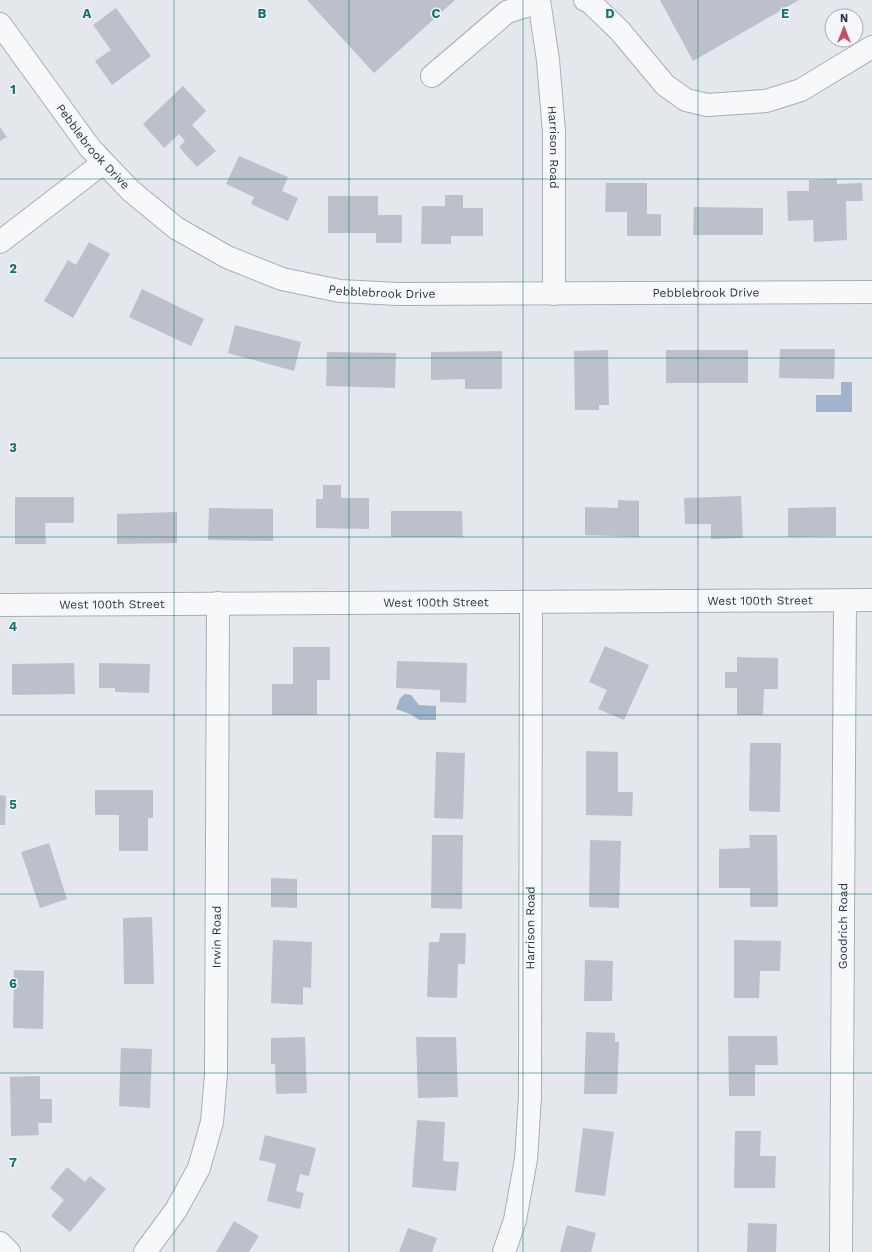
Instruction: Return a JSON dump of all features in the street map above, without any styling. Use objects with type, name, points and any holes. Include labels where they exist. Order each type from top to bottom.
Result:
[{"type":"street","points":[[585,0],[590,2],[620,31],[665,86],[686,100],[707,105],[766,101],[801,90],[872,47]]},
{"type":"street","points":[[432,76],[507,12],[539,1]]},
{"type":"street","name":"Harrison Road","points":[[539,1],[548,60],[554,132],[554,294]]},
{"type":"street","name":"Pebblebrook Drive","points":[[0,24],[90,148],[131,191],[176,228],[227,257],[282,278],[340,291],[398,294],[872,292]]},
{"type":"street","points":[[0,242],[103,163]]},
{"type":"street","name":"West 100th Street","points":[[0,605],[872,600]]},
{"type":"street","name":"Goodrich Road","points":[[841,1252],[845,601]]},
{"type":"street","name":"Harrison Road","points":[[504,1252],[515,1220],[526,1159],[530,1097],[531,602]]},
{"type":"street","name":"Irwin Road","points":[[145,1252],[176,1210],[199,1168],[212,1122],[216,1074],[218,604]]},
{"type":"street","points":[[0,1243],[9,1252]]},
{"type":"water","points":[[841,382],[852,382],[852,412],[816,412],[816,395],[841,395]]},
{"type":"water","points":[[405,694],[411,695],[419,705],[436,706],[436,720],[419,720],[410,714],[396,709],[400,698]]},
{"type":"building","points":[[307,0],[455,0],[374,73]]},
{"type":"building","points":[[660,0],[799,0],[693,61]]},
{"type":"building","points":[[116,8],[151,56],[112,85],[95,61],[111,50],[93,25]]},
{"type":"building","points":[[183,86],[206,111],[192,125],[216,151],[197,167],[179,147],[185,141],[179,134],[164,148],[143,124]]},
{"type":"building","points":[[0,127],[7,137],[0,141]]},
{"type":"building","points":[[239,156],[288,177],[282,191],[298,198],[288,221],[251,204],[254,197],[226,184]]},
{"type":"building","points":[[837,179],[837,184],[862,183],[863,201],[846,201],[847,240],[814,242],[813,220],[788,221],[787,191],[809,191],[809,180]]},
{"type":"building","points":[[606,183],[647,183],[647,214],[661,214],[661,236],[627,236],[627,212],[605,212]]},
{"type":"building","points":[[445,195],[463,195],[463,208],[483,208],[483,236],[451,236],[451,244],[421,244],[422,206],[445,206]]},
{"type":"building","points":[[328,196],[378,196],[378,215],[402,215],[402,243],[376,243],[376,233],[328,233]]},
{"type":"building","points":[[694,207],[763,208],[763,235],[693,235]]},
{"type":"building","points":[[89,242],[110,254],[73,318],[44,301],[68,260],[76,265]]},
{"type":"building","points":[[142,289],[204,319],[191,346],[129,317]]},
{"type":"building","points":[[235,325],[301,342],[294,371],[228,353]]},
{"type":"building","points":[[780,349],[835,349],[834,379],[779,378]]},
{"type":"building","points":[[608,350],[609,405],[599,405],[599,410],[575,410],[574,351]]},
{"type":"building","points":[[666,350],[748,350],[748,383],[666,383]]},
{"type":"building","points":[[502,351],[502,389],[465,389],[465,379],[431,380],[431,352]]},
{"type":"building","points":[[327,352],[396,353],[395,388],[326,386]]},
{"type":"building","points":[[323,485],[341,485],[341,498],[369,498],[369,529],[316,528],[316,499],[323,499]]},
{"type":"building","points":[[741,496],[743,538],[711,539],[711,524],[685,524],[684,498]]},
{"type":"building","points":[[15,497],[74,497],[74,523],[45,523],[46,544],[15,544]]},
{"type":"building","points":[[618,500],[639,501],[639,537],[585,535],[585,507],[618,508]]},
{"type":"building","points":[[836,507],[836,536],[788,537],[788,508]]},
{"type":"building","points":[[209,508],[273,509],[273,541],[208,540]]},
{"type":"building","points":[[391,511],[462,511],[463,537],[391,537]]},
{"type":"building","points":[[177,512],[177,543],[117,544],[117,514]]},
{"type":"building","points":[[605,646],[649,665],[624,720],[598,709],[607,690],[589,682]]},
{"type":"building","points":[[293,647],[330,647],[330,680],[317,680],[317,715],[272,715],[272,684],[293,684]]},
{"type":"building","points":[[737,657],[778,658],[778,689],[764,689],[763,715],[737,715],[737,688],[725,688],[725,672],[737,672]]},
{"type":"building","points":[[397,661],[467,663],[466,703],[440,702],[440,690],[396,688]]},
{"type":"building","points":[[74,663],[75,694],[12,695],[12,664]]},
{"type":"building","points":[[99,663],[150,664],[149,693],[115,692],[115,688],[99,688]]},
{"type":"building","points":[[750,743],[781,743],[780,812],[749,811]]},
{"type":"building","points":[[586,751],[618,752],[618,792],[633,792],[632,816],[586,815]]},
{"type":"building","points":[[436,752],[465,753],[463,819],[434,818]]},
{"type":"building","points":[[95,790],[153,790],[153,818],[148,818],[148,851],[119,851],[119,815],[95,815]]},
{"type":"building","points":[[0,795],[6,796],[5,825],[0,825]]},
{"type":"building","points":[[432,835],[463,835],[462,909],[431,908]]},
{"type":"building","points":[[749,835],[777,835],[778,907],[750,907],[750,888],[719,888],[719,849],[750,848]]},
{"type":"building","points":[[590,840],[621,841],[619,908],[589,907]]},
{"type":"building","points":[[49,843],[67,899],[40,908],[21,852]]},
{"type":"building","points":[[271,878],[297,879],[297,908],[271,907]]},
{"type":"building","points":[[152,917],[154,984],[124,984],[123,918]]},
{"type":"building","points":[[440,933],[466,933],[465,964],[458,964],[457,998],[427,997],[429,942],[439,942]]},
{"type":"building","points":[[273,940],[312,942],[311,988],[303,987],[303,1005],[271,1003]]},
{"type":"building","points":[[734,940],[781,941],[780,971],[760,971],[759,998],[734,998]]},
{"type":"building","points":[[585,960],[613,961],[612,1001],[584,1001]]},
{"type":"building","points":[[14,970],[44,971],[43,1029],[13,1028]]},
{"type":"building","points":[[586,1032],[615,1033],[615,1042],[619,1042],[617,1094],[584,1094]]},
{"type":"building","points":[[728,1036],[777,1036],[778,1065],[755,1065],[755,1096],[729,1096]]},
{"type":"building","points":[[305,1037],[307,1093],[276,1094],[275,1064],[271,1064],[271,1038]]},
{"type":"building","points":[[416,1037],[456,1037],[458,1097],[418,1098]]},
{"type":"building","points":[[121,1048],[152,1049],[150,1108],[119,1106]]},
{"type":"building","points":[[40,1076],[40,1099],[52,1099],[52,1123],[38,1123],[39,1135],[11,1136],[10,1077]]},
{"type":"building","points":[[417,1120],[445,1122],[443,1161],[459,1162],[456,1191],[412,1187]]},
{"type":"building","points":[[583,1128],[614,1132],[605,1196],[575,1192]]},
{"type":"building","points":[[735,1131],[761,1131],[760,1156],[776,1156],[775,1188],[734,1188]]},
{"type":"building","points":[[265,1135],[316,1148],[309,1176],[300,1174],[296,1191],[304,1193],[300,1209],[267,1201],[276,1164],[259,1160]]},
{"type":"building","points":[[67,1167],[85,1182],[90,1176],[106,1189],[70,1232],[51,1216],[64,1200],[50,1188]]},
{"type":"building","points":[[234,1221],[259,1236],[249,1252],[216,1252]]},
{"type":"building","points":[[748,1223],[777,1224],[776,1252],[747,1252]]},
{"type":"building","points":[[567,1225],[596,1233],[591,1252],[560,1252]]},
{"type":"building","points":[[408,1228],[437,1238],[432,1252],[399,1252]]}]
